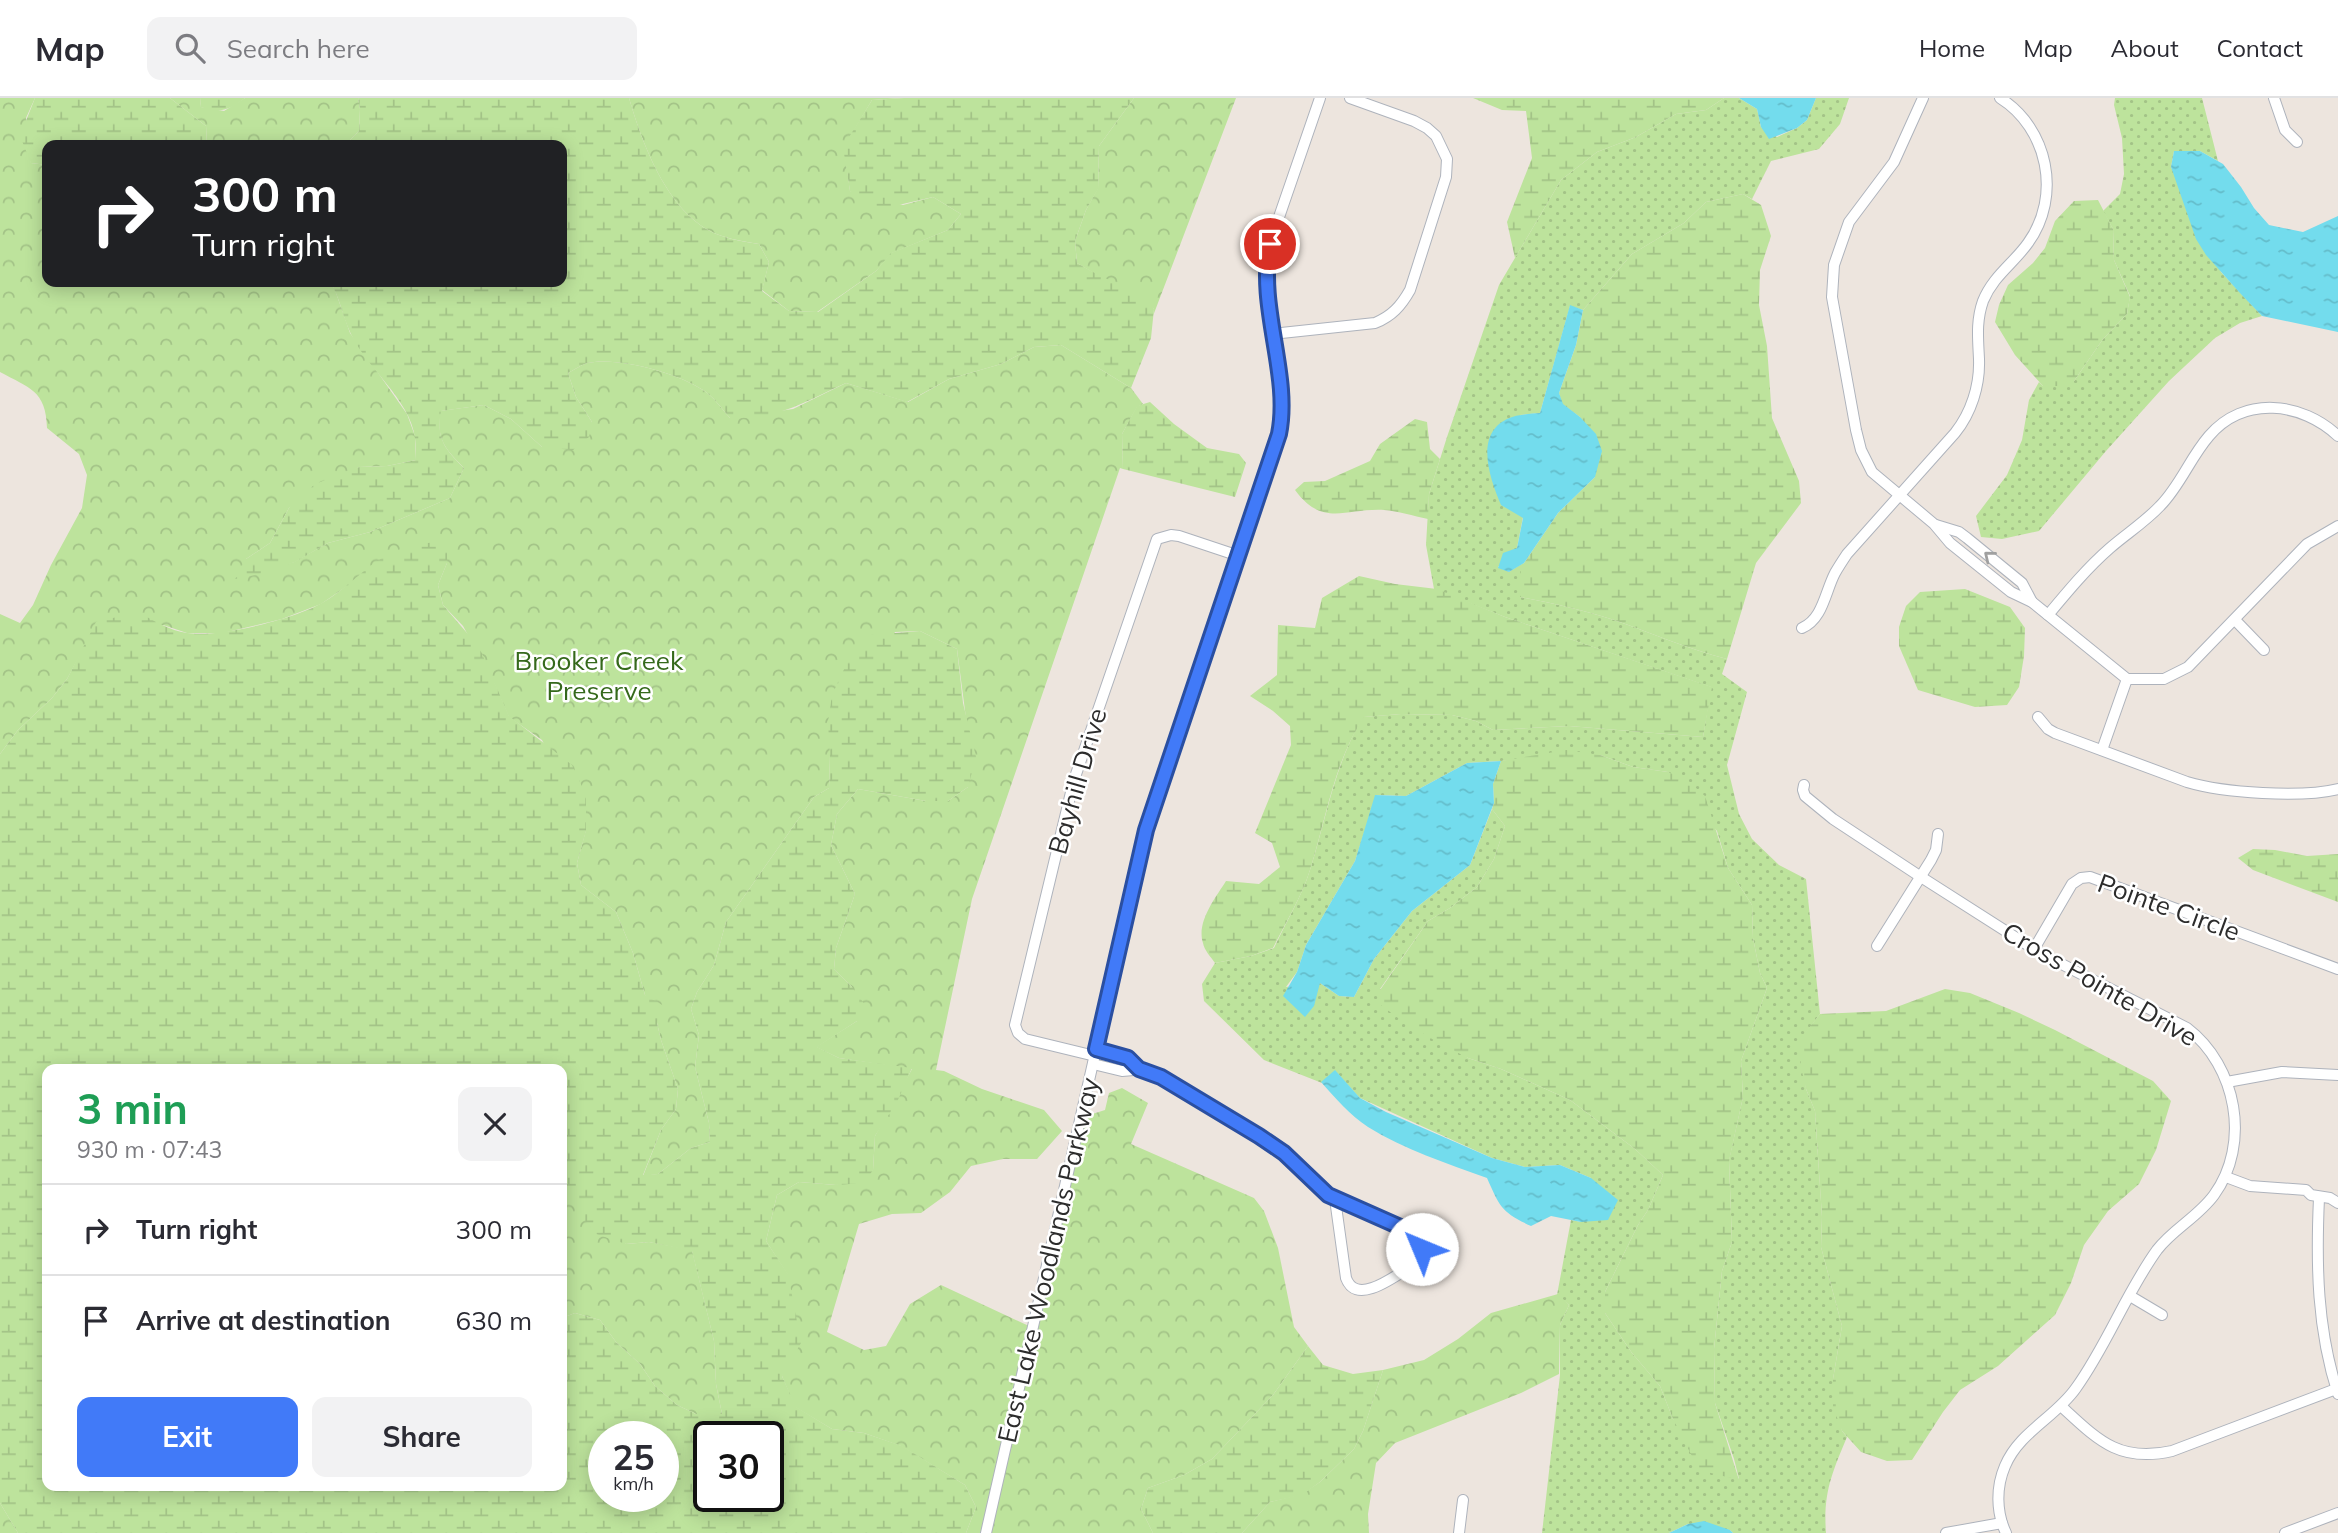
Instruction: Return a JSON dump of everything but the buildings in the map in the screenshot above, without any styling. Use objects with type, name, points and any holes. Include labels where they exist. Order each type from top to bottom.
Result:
[{"type":"street","name":"East Lake Woodlands Parkway","points":[[986,1533],[1146,830],[1282,421],[1267,260],[1320,98]]},
{"type":"street","points":[[1272,334],[1375,323],[1390,316],[1410,290],[1448,168],[1444,149],[1427,128],[1350,98]]},
{"type":"street","points":[[1923,98],[1894,162],[1849,222],[1834,265],[1832,297],[1856,430],[1861,450],[1872,472],[1934,524],[1950,543],[2011,593],[2032,602],[2127,679],[2164,679],[2189,667],[2307,544],[2338,526]]},
{"type":"street","points":[[1802,628],[1810,625],[1818,616],[1836,571],[1847,554],[1955,433],[1968,414],[1977,384],[1977,324],[1983,302],[1994,281],[2033,237],[2043,211],[2047,180],[2039,143],[2022,115],[2000,98]]},
{"type":"street","points":[[2274,98],[2285,130],[2297,142]]},
{"type":"street","points":[[2048,615],[2090,567],[2159,508],[2207,437],[2225,422],[2248,411],[2280,407],[2315,418],[2338,436]]},
{"type":"street","name":"Bayhill Drive","points":[[1095,1057],[1025,1039],[1018,1033],[1015,1025],[1074,780],[1157,539],[1179,536],[1239,556]]},
{"type":"street","points":[[2235,620],[2264,650]]},
{"type":"street","points":[[2102,750],[2127,679]]},
{"type":"street","points":[[2038,717],[2055,733],[2207,787],[2305,793],[2338,789]]},
{"type":"street","name":"Cross Pointe Drive","points":[[1804,785],[1805,796],[1833,820],[2034,949],[2188,1028],[2208,1046],[2227,1082],[2235,1127],[2233,1151],[2226,1177],[2207,1204],[2160,1247],[2078,1385],[2061,1406],[2018,1444],[2008,1458],[1998,1489],[2004,1528]]},
{"type":"street","points":[[1877,946],[1936,850],[1938,834]]},
{"type":"street","name":"Pointe Circle","points":[[2034,949],[2072,884],[2081,878],[2090,877],[2338,968]]},
{"type":"street","points":[[1095,1057],[1128,1058],[1139,1069],[1161,1077],[1259,1136],[1284,1153],[1335,1199],[1416,1234],[1420,1241],[1421,1257],[1416,1263],[1374,1288],[1353,1289],[1346,1278],[1335,1199]]},
{"type":"street","points":[[2227,1082],[2282,1072],[2338,1075]]},
{"type":"street","points":[[2061,1406],[2094,1437],[2130,1454],[2147,1455],[2172,1451],[2337,1391],[2322,1331],[2316,1254],[2331,1198],[2311,1195],[2306,1190],[2250,1186],[2226,1177]]},
{"type":"street","points":[[2130,1296],[2162,1315]]},
{"type":"street","points":[[1459,1533],[1463,1500]]},
{"type":"street","points":[[2285,1533],[2338,1513]]},
{"type":"street","points":[[1946,1533],[2004,1528]]},
{"type":"green space","name":"Brooker Creek Preserve","points":[[0,98],[35,98],[26,118],[31,163],[42,164],[42,287],[333,287],[350,333],[407,414],[415,436],[416,460],[387,466],[359,467],[289,508],[270,543],[246,559],[254,574],[294,562],[328,543],[370,532],[450,498],[464,468],[443,443],[440,411],[484,405],[511,419],[542,447],[592,422],[576,397],[568,373],[587,363],[600,361],[630,364],[679,378],[707,393],[730,418],[793,409],[846,383],[908,402],[949,379],[1001,364],[1034,347],[1061,345],[1131,388],[1143,404],[1137,407],[1122,434],[1123,469],[1120,468],[972,899],[936,1070],[1044,1110],[1062,1131],[1037,1159],[1003,1159],[971,1166],[950,1192],[921,1213],[892,1214],[859,1224],[827,1332],[864,1350],[886,1346],[910,1304],[941,1285],[1029,1326],[981,1533],[966,1533],[976,1507],[965,1485],[901,1446],[864,1433],[832,1429],[795,1407],[782,1376],[788,1275],[766,1241],[777,1195],[799,1182],[836,1185],[873,1170],[875,1136],[912,1069],[839,1058],[816,1047],[857,1021],[852,987],[834,969],[836,948],[855,894],[831,845],[837,814],[858,789],[926,801],[948,801],[968,787],[967,726],[957,649],[920,631],[895,632],[830,756],[829,788],[814,797],[726,922],[714,965],[697,992],[691,1009],[699,1035],[695,1067],[709,1123],[710,1142],[691,1148],[658,1174],[643,1176],[661,1130],[676,1109],[678,1089],[657,1023],[616,912],[581,885],[577,863],[586,830],[542,740],[509,717],[463,626],[443,605],[438,585],[447,563],[350,584],[321,604],[282,619],[223,633],[187,633],[163,625],[80,655],[67,679],[52,698],[18,730],[0,754],[0,614],[20,623],[33,605],[82,508],[87,475],[79,454],[47,428],[43,405],[34,392],[0,372]]},
{"type":"green space","points":[[35,98],[170,98],[206,126],[207,140],[42,140],[42,164],[31,163],[20,136]]},
{"type":"green space","points":[[170,98],[200,98],[201,107],[224,111],[245,98],[358,98],[360,109],[359,131],[350,140],[207,140],[206,126]]},
{"type":"green space","points":[[200,98],[245,98],[229,108],[219,110],[201,107]]},
{"type":"green space","points":[[358,98],[629,98],[651,158],[673,198],[704,227],[722,236],[759,244],[769,262],[762,291],[789,311],[818,312],[876,271],[891,253],[948,230],[961,214],[933,197],[877,210],[850,191],[843,147],[872,100],[1134,98],[1099,146],[1098,189],[1086,210],[1075,241],[1077,263],[1134,290],[1154,309],[1151,338],[1131,388],[1061,345],[1034,347],[1001,364],[949,379],[907,402],[846,383],[777,413],[747,418],[730,418],[703,390],[663,372],[614,362],[587,363],[568,373],[576,397],[592,422],[589,437],[573,450],[542,447],[511,419],[484,405],[441,411],[441,436],[452,455],[464,468],[450,498],[370,532],[328,543],[295,562],[264,573],[235,579],[246,559],[270,543],[289,508],[315,484],[359,467],[387,466],[416,460],[415,438],[405,410],[357,345],[332,287],[567,287],[567,140],[350,140],[359,131]]},
{"type":"green space","points":[[629,98],[904,98],[872,100],[844,147],[850,191],[903,205],[933,197],[961,214],[948,230],[892,253],[876,271],[817,312],[789,311],[762,290],[769,262],[759,244],[722,236],[704,227],[673,198],[651,158]]},
{"type":"green space","points":[[1134,98],[1236,98],[1153,316],[1154,309],[1077,263],[1075,241],[1086,210],[1098,188],[1099,146]]},
{"type":"green space","points":[[1473,98],[1724,98],[1706,110],[1676,114],[1636,137],[1597,152],[1561,180],[1515,258],[1507,222],[1532,158],[1526,111],[1502,110]]},
{"type":"green space","points":[[1724,98],[1739,98],[1757,109],[1761,127],[1777,137],[1807,120],[1816,98],[1849,98],[1840,124],[1819,149],[1771,161],[1752,199],[1743,194],[1706,202],[1684,223],[1632,254],[1583,310],[1570,306],[1540,413],[1520,415],[1523,517],[1517,548],[1498,567],[1509,572],[1520,565],[1520,597],[1602,616],[1727,659],[1722,674],[1747,692],[1727,765],[1739,814],[1752,839],[1779,865],[1806,879],[1820,1014],[1802,1038],[1806,1089],[1815,1111],[1822,1217],[1821,1247],[1842,1326],[1833,1379],[1842,1431],[1847,1437],[1830,1484],[1826,1506],[1826,1533],[1733,1533],[1730,1530],[1688,1524],[1669,1533],[1542,1533],[1560,1375],[1560,1325],[1569,1305],[1557,1295],[1571,1220],[1581,1222],[1591,1178],[1560,1165],[1525,1167],[1492,1158],[1360,1098],[1335,1071],[1322,1083],[1264,1060],[1204,1001],[1202,984],[1215,963],[1274,948],[1307,880],[1338,772],[1363,717],[1401,714],[1452,715],[1476,721],[1493,730],[1569,726],[1703,737],[1711,687],[1505,617],[1434,589],[1426,545],[1429,494],[1499,285],[1561,180],[1597,152],[1636,137],[1676,114],[1706,110]],"holes":[[[1600,755],[1633,767],[1668,772],[1717,831],[1728,868],[1752,905],[1753,938],[1760,973],[1767,988],[1741,1061],[1743,1097],[1729,1160],[1732,1242],[1722,1271],[1714,1349],[1715,1403],[1739,1479],[1673,1419],[1660,1386],[1632,1353],[1605,1313],[1605,1292],[1648,1210],[1663,1175],[1635,1149],[1570,1100],[1501,1069],[1468,1058],[1380,989],[1428,921],[1477,887],[1494,859],[1505,826],[1492,809],[1470,865],[1412,911],[1374,959],[1354,997],[1339,996],[1320,983],[1286,987],[1297,972],[1306,945],[1355,861],[1376,795],[1406,796],[1467,763]]]},
{"type":"green space","points":[[2115,98],[2202,98],[2218,161],[2200,151],[2174,151],[2171,167],[2221,272],[2262,316],[2240,323],[2215,338],[2169,381],[2039,531],[2002,539],[1981,537],[1976,516],[2007,475],[2022,440],[2029,400],[2039,382],[2043,386],[2074,381],[2103,339],[2127,314],[2130,296],[2114,260],[2113,229],[2103,211],[2120,194],[2124,174],[2122,138],[2114,105]]},
{"type":"green space","points":[[1743,194],[1761,205],[1771,236],[1760,270],[1759,305],[1767,346],[1772,418],[1799,481],[1801,503],[1756,563],[1727,659],[1602,616],[1520,597],[1520,565],[1558,513],[1595,477],[1580,417],[1562,404],[1559,393],[1576,345],[1583,310],[1632,254],[1684,223],[1706,202]]},
{"type":"green space","points":[[2098,200],[2113,229],[2114,260],[2130,297],[2127,314],[2103,339],[2074,381],[2068,386],[2043,386],[2015,355],[1995,322],[1999,305],[2008,285],[2033,263],[2045,248],[2055,221],[2074,201]]},
{"type":"green space","points":[[1150,402],[1207,448],[1239,454],[1246,463],[1235,497],[1123,469],[1122,434],[1137,406]]},
{"type":"green space","points":[[1415,419],[1427,422],[1430,449],[1440,459],[1429,494],[1428,519],[1384,510],[1335,514],[1325,512],[1305,502],[1295,490],[1304,482],[1325,481],[1370,461],[1380,444]]},
{"type":"green space","points":[[439,542],[447,550],[447,563],[438,585],[443,605],[479,647],[509,716],[572,765],[586,795],[586,831],[577,863],[581,885],[616,912],[633,953],[645,995],[664,1006],[657,1023],[678,1089],[676,1109],[661,1130],[643,1175],[658,1174],[691,1148],[710,1142],[709,1123],[695,1067],[699,1035],[691,1009],[697,992],[714,965],[726,922],[814,797],[829,788],[828,722],[832,695],[853,650],[870,635],[920,631],[957,649],[963,703],[976,757],[968,787],[948,801],[926,801],[858,789],[837,814],[831,845],[855,894],[836,948],[834,969],[868,1009],[857,1021],[817,1047],[839,1058],[912,1068],[897,1102],[875,1136],[873,1170],[864,1183],[836,1185],[799,1182],[777,1195],[766,1241],[788,1274],[801,1343],[782,1376],[796,1407],[832,1429],[864,1433],[902,1446],[965,1485],[976,1507],[966,1533],[18,1533],[0,1503],[0,754],[18,730],[52,698],[67,679],[96,622],[138,612],[168,628],[187,633],[218,633],[256,626],[294,615],[322,603],[393,552]]},
{"type":"green space","points":[[1359,576],[1437,589],[1505,617],[1712,687],[1703,737],[1569,726],[1493,730],[1476,721],[1452,715],[1401,714],[1364,717],[1338,772],[1307,880],[1273,948],[1251,956],[1215,963],[1204,946],[1202,927],[1208,910],[1226,881],[1259,884],[1280,867],[1272,843],[1255,833],[1291,745],[1290,726],[1250,696],[1277,675],[1278,625],[1315,628],[1322,598]]},
{"type":"green space","points":[[1965,589],[2010,607],[2025,628],[2019,687],[2007,705],[1975,707],[1918,690],[1899,646],[1899,627],[1906,606],[1920,592]]},
{"type":"green space","points":[[1566,750],[1600,755],[1633,767],[1668,772],[1688,781],[1705,796],[1728,868],[1752,905],[1753,938],[1760,973],[1767,988],[1741,1061],[1743,1097],[1729,1161],[1732,1242],[1722,1271],[1714,1349],[1715,1403],[1739,1480],[1699,1470],[1673,1419],[1660,1386],[1632,1353],[1605,1313],[1605,1292],[1648,1210],[1663,1175],[1635,1149],[1570,1100],[1501,1069],[1468,1058],[1401,1020],[1378,1003],[1380,990],[1428,921],[1477,887],[1494,859],[1505,826],[1492,809],[1493,784],[1501,761]]},
{"type":"green space","points":[[2253,849],[2307,856],[2338,854],[2338,902],[2253,870],[2238,858]]},
{"type":"green space","points":[[1945,989],[1970,993],[2055,1030],[2153,1081],[2171,1101],[2156,1150],[2139,1184],[2108,1211],[2084,1245],[2071,1283],[2055,1315],[1998,1366],[1960,1390],[1912,1460],[1887,1461],[1861,1452],[1842,1431],[1833,1407],[1833,1379],[1842,1326],[1821,1247],[1822,1217],[1815,1111],[1800,1063],[1801,1038],[1820,1014],[1886,1011]]},
{"type":"green space","points":[[1122,1088],[1148,1103],[1131,1144],[1254,1198],[1264,1211],[1278,1248],[1294,1327],[1308,1346],[1273,1395],[1212,1459],[1184,1475],[1148,1488],[1141,1509],[1153,1533],[990,1533],[1086,1116],[1105,1110],[1109,1093]]},
{"type":"green space","points":[[567,1191],[626,1244],[649,1242],[692,1250],[714,1341],[716,1384],[722,1414],[696,1414],[677,1405],[655,1386],[640,1364],[616,1342],[600,1320],[575,1313],[567,1316]]},
{"type":"green space","points":[[1558,1294],[1569,1305],[1560,1325],[1559,1374],[1521,1393],[1395,1443],[1376,1463],[1368,1514],[1369,1533],[1242,1533],[1270,1502],[1302,1494],[1320,1482],[1354,1449],[1363,1431],[1383,1370],[1424,1360],[1458,1339],[1491,1313]]},
{"type":"green space","points":[[1308,1346],[1323,1365],[1353,1374],[1383,1370],[1363,1431],[1354,1449],[1320,1482],[1302,1495],[1270,1502],[1242,1533],[1153,1533],[1141,1509],[1148,1488],[1184,1475],[1212,1459],[1273,1395]]},
{"type":"green space","points":[[0,1503],[18,1533],[0,1533]]},
{"type":"water","points":[[1739,98],[1816,98],[1807,120],[1797,128],[1769,139],[1761,127],[1757,109]]},
{"type":"water","points":[[2174,151],[2200,151],[2223,164],[2269,225],[2303,232],[2338,216],[2338,332],[2262,316],[2239,292],[2206,255],[2196,239],[2171,167]]},
{"type":"water","points":[[1570,305],[1583,310],[1576,345],[1559,393],[1563,404],[1596,434],[1602,451],[1595,477],[1558,513],[1524,563],[1509,572],[1498,568],[1503,553],[1517,548],[1523,518],[1501,505],[1489,471],[1488,446],[1497,426],[1507,419],[1540,413]]},
{"type":"water","points":[[1501,761],[1493,784],[1494,803],[1470,865],[1412,911],[1374,959],[1354,997],[1339,996],[1320,983],[1314,1006],[1305,1017],[1283,996],[1297,972],[1306,945],[1355,861],[1375,795],[1406,796],[1467,763]]},
{"type":"water","points":[[1335,1070],[1360,1098],[1492,1158],[1525,1167],[1560,1165],[1591,1178],[1618,1200],[1608,1220],[1581,1222],[1551,1216],[1531,1226],[1521,1221],[1503,1208],[1487,1178],[1396,1143],[1355,1117],[1321,1082]]},
{"type":"water","points":[[1704,1521],[1733,1533],[1669,1533],[1688,1524]]},
{"type":"route","points":[[1270,244],[1267,278],[1282,421],[1146,830],[1096,1049],[1128,1058],[1139,1069],[1161,1077],[1259,1136],[1284,1153],[1328,1195],[1416,1234],[1422,1249]]}]
